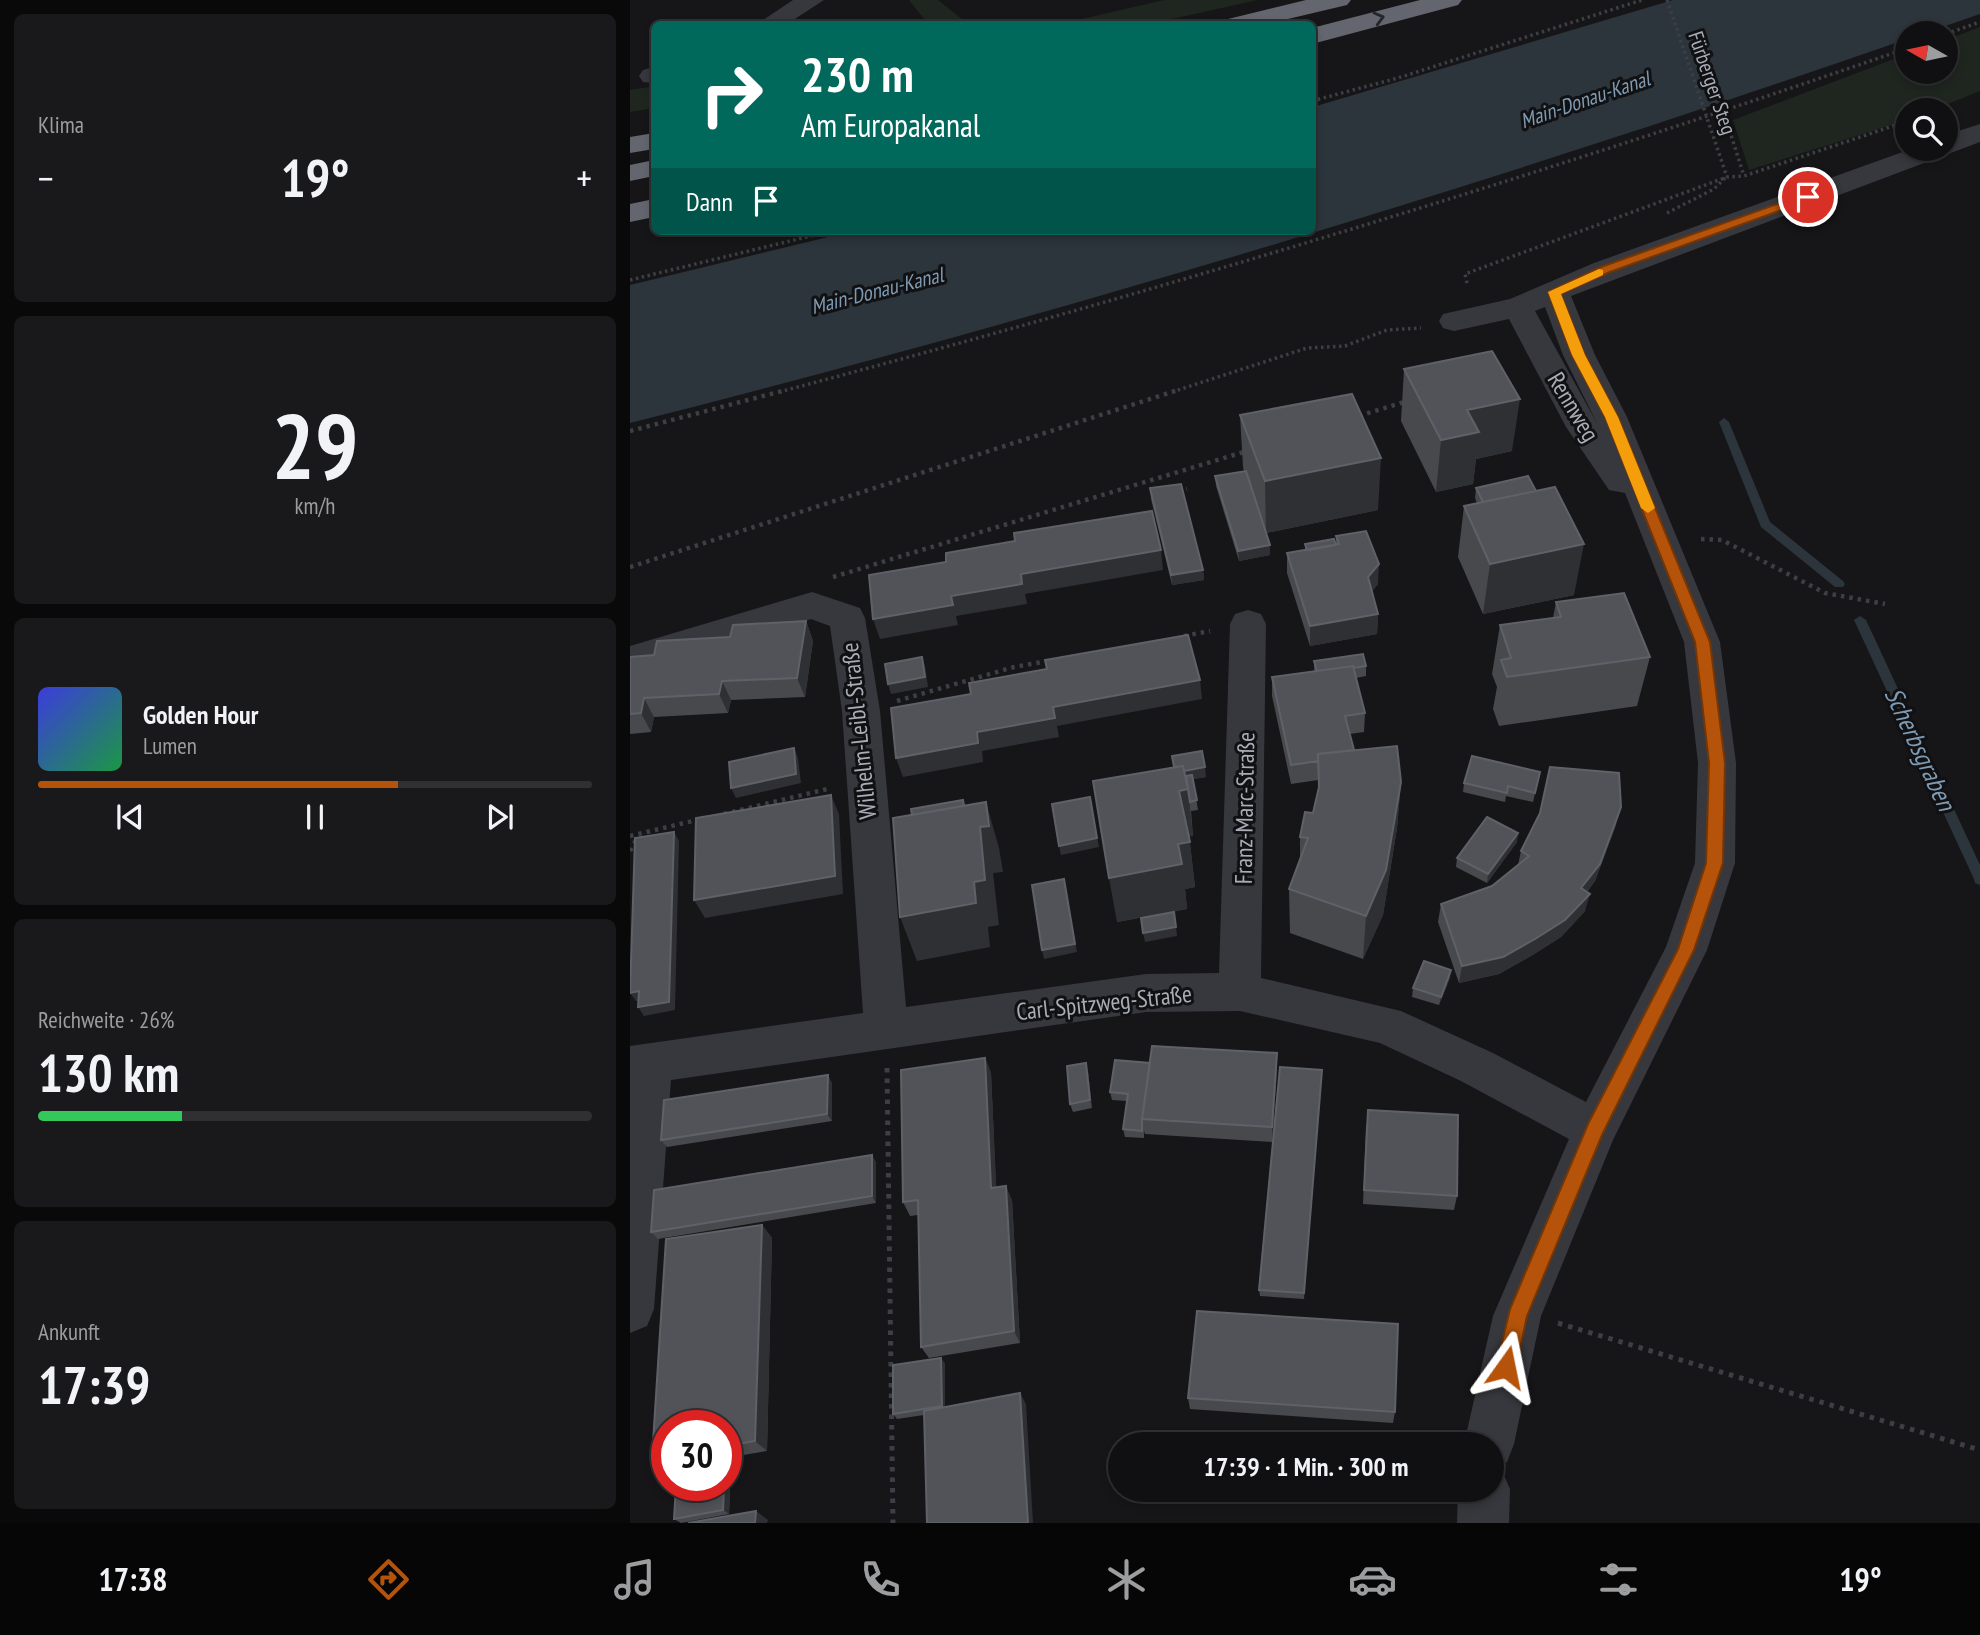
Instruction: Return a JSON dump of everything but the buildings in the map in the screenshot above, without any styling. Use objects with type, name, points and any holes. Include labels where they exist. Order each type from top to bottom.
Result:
[{"type":"highway","points":[[1250,21],[1338,0]]},
{"type":"highway","points":[[1316,35],[1448,0]]},
{"type":"highway","points":[[630,132],[651,129]]},
{"type":"highway","points":[[630,145],[651,142]]},
{"type":"highway","points":[[630,173],[651,169]]},
{"type":"highway","points":[[630,214],[651,209]]},
{"type":"street","points":[[774,21],[811,0]]},
{"type":"street","points":[[1958,140],[1980,132]]},
{"type":"street","points":[[1441,326],[1518,307],[1605,270],[1904,161]]},
{"type":"street","name":"Rennweg","points":[[1492,1432],[1517,1316],[1595,1130],[1686,950],[1715,863],[1717,763],[1702,642],[1611,417],[1579,355],[1554,292]]},
{"type":"street","name":"Rennweg","points":[[1518,307],[1582,427],[1660,538]]},
{"type":"street","name":"Wilhelm-Leibl-Straße","points":[[630,660],[812,605],[847,618],[861,711],[886,1029]]},
{"type":"street","name":"Franz-Marc-Straße","points":[[1240,992],[1248,624]]},
{"type":"street","name":"Carl-Spitzweg-Straße","points":[[640,1065],[1146,993],[1240,992],[1386,1025],[1477,1067],[1595,1130]]},
{"type":"street","points":[[630,1309],[640,1065]]},
{"type":"street","points":[[1483,1523],[1484,1502]]},
{"type":"path","points":[[1316,101],[1398,78],[1642,0]]},
{"type":"path","name":"Fürberger Steg","points":[[1667,0],[1727,177]]},
{"type":"path","points":[[1958,30],[1980,22]]},
{"type":"path","points":[[630,431],[921,355],[1387,220],[1724,113],[1895,53]]},
{"type":"path","points":[[1724,113],[1744,176]]},
{"type":"path","points":[[1467,283],[1465,274],[1727,177],[1744,176],[1895,125]]},
{"type":"path","points":[[1665,213],[1678,204],[1719,189],[1727,177]]},
{"type":"path","points":[[630,280],[815,235]]},
{"type":"path","points":[[630,567],[1307,348],[1345,346],[1387,330],[1441,326]]},
{"type":"path","points":[[1354,418],[1419,398]]},
{"type":"path","points":[[825,579],[1251,450]]},
{"type":"path","points":[[1161,478],[1163,485]]},
{"type":"path","points":[[1166,493],[1187,489]]},
{"type":"path","points":[[1660,538],[1722,540],[1825,593],[1885,604]]},
{"type":"path","points":[[1183,636],[1248,624]]},
{"type":"path","points":[[861,711],[1014,667],[1053,660]]},
{"type":"path","points":[[716,816],[866,782]]},
{"type":"path","points":[[630,836],[703,819]]},
{"type":"path","points":[[630,851],[639,834]]},
{"type":"path","points":[[886,1029],[893,1523]]},
{"type":"path","points":[[1517,1316],[1553,1322],[1980,1450]]},
{"type":"shaded area","points":[[909,0],[938,0],[964,21],[926,21]]},
{"type":"shaded area","points":[[1164,0],[1258,0],[1163,21],[1073,21]]},
{"type":"shaded area","points":[[1980,27],[1980,91],[1958,100],[1895,98],[1895,124],[1749,170],[1733,120],[1895,59],[1895,84],[1958,84],[1958,35]]},
{"type":"shaded area","points":[[651,86],[651,108],[630,112],[630,90]]},
{"type":"water","name":"Main-Donau-Kanal","points":[[1673,0],[1980,0],[1980,14],[1958,22],[1895,21],[1895,43],[1591,145],[1316,232],[1316,106]]},
{"type":"water","name":"Main-Donau-Kanal","points":[[836,235],[1305,235],[952,338],[630,423],[630,285]]},
{"type":"waterway","name":"Scherbsgraben","points":[[1724,422],[1765,524],[1839,584]]},
{"type":"waterway","name":"Scherbsgraben","points":[[1860,620],[1980,879]]},
{"type":"slow traffic","points":[[1599,273],[1554,292],[1567,328],[1611,417],[1648,508]]},
{"type":"route","points":[[1506,1367],[1517,1316],[1595,1130],[1686,950],[1715,863],[1717,763],[1702,642],[1611,417],[1579,355],[1554,292],[1605,270],[1808,197]]}]
